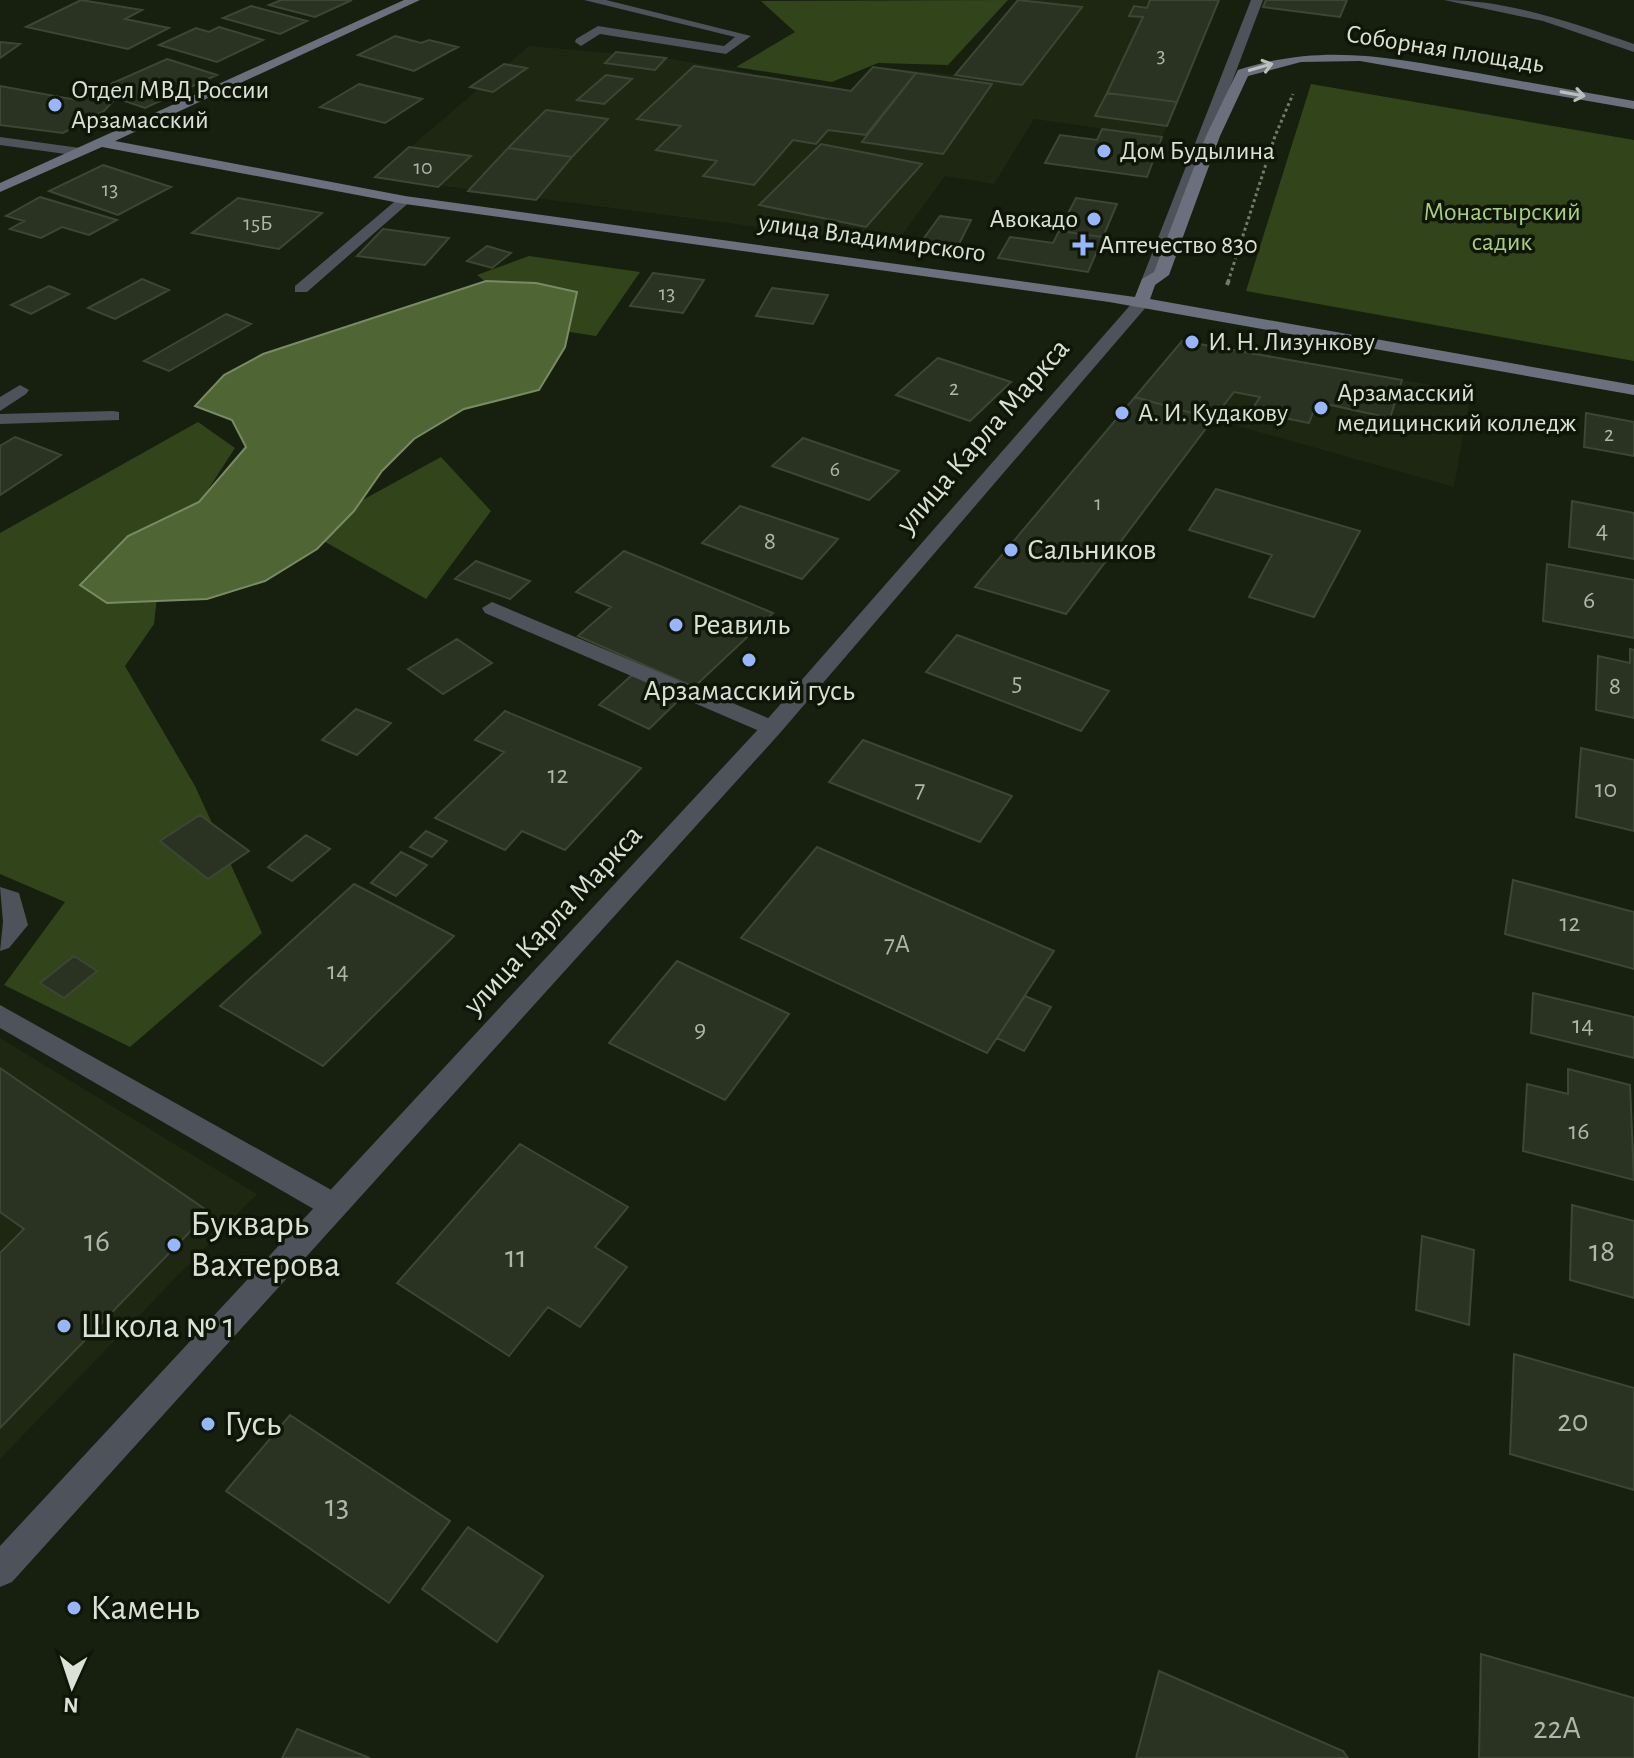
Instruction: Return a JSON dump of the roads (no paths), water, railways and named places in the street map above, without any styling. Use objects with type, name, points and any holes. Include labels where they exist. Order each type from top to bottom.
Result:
[{"type":"street","points":[[0,188],[414,0]]},
{"type":"street","points":[[1145,292],[1257,0]]},
{"type":"street","name":"Соборная площадь","points":[[1450,0],[1546,18],[1634,48]]},
{"type":"street","points":[[581,42],[598,30],[726,50],[745,36],[592,1],[598,30]]},
{"type":"street","name":"Соборная площадь","points":[[1145,292],[1161,275],[1213,136],[1243,73],[1261,65],[1331,55],[1377,58],[1634,105]]},
{"type":"street","points":[[0,141],[80,152]]},
{"type":"street","name":"улица Владимирского","points":[[102,143],[405,200],[1145,292],[1634,390]]},
{"type":"street","points":[[301,289],[405,200]]},
{"type":"street","name":"улица Карла Маркса","points":[[0,1570],[772,728],[1145,292]]},
{"type":"street","points":[[0,406],[20,390]]},
{"type":"street","points":[[0,419],[113,416]]},
{"type":"street","points":[[492,608],[772,728]]},
{"type":"street","points":[[0,896],[10,899],[16,925],[0,941]]},
{"type":"street","points":[[0,1015],[334,1206]]},
{"type":"place","name":"Отдел МВД России Арзамасский","points":[[55,105]]},
{"type":"place","name":"Дом Будылина","points":[[1104,151]]},
{"type":"place","name":"Авокадо","points":[[1094,219]]},
{"type":"place","name":"Аптечество 830","points":[[1083,245]]},
{"type":"place","name":"И. Н. Лизункову","points":[[1192,342]]},
{"type":"place","name":"Арзамасский медицинский колледж","points":[[1321,408]]},
{"type":"place","name":"А. И. Кудакову","points":[[1122,413]]},
{"type":"place","name":"Сальников","points":[[1011,550]]},
{"type":"place","name":"Реавиль","points":[[676,625]]},
{"type":"place","name":"Арзамасский гусь","points":[[749,660]]},
{"type":"place","name":"Букварь Вахтерова","points":[[174,1245]]},
{"type":"place","name":"Школа № 1","points":[[64,1326]]},
{"type":"place","name":"Гусь","points":[[208,1424]]},
{"type":"place","name":"Камень","points":[[74,1608]]},
{"type":"park label","name":"Монастырский садик","points":[[1502,227]]}]
